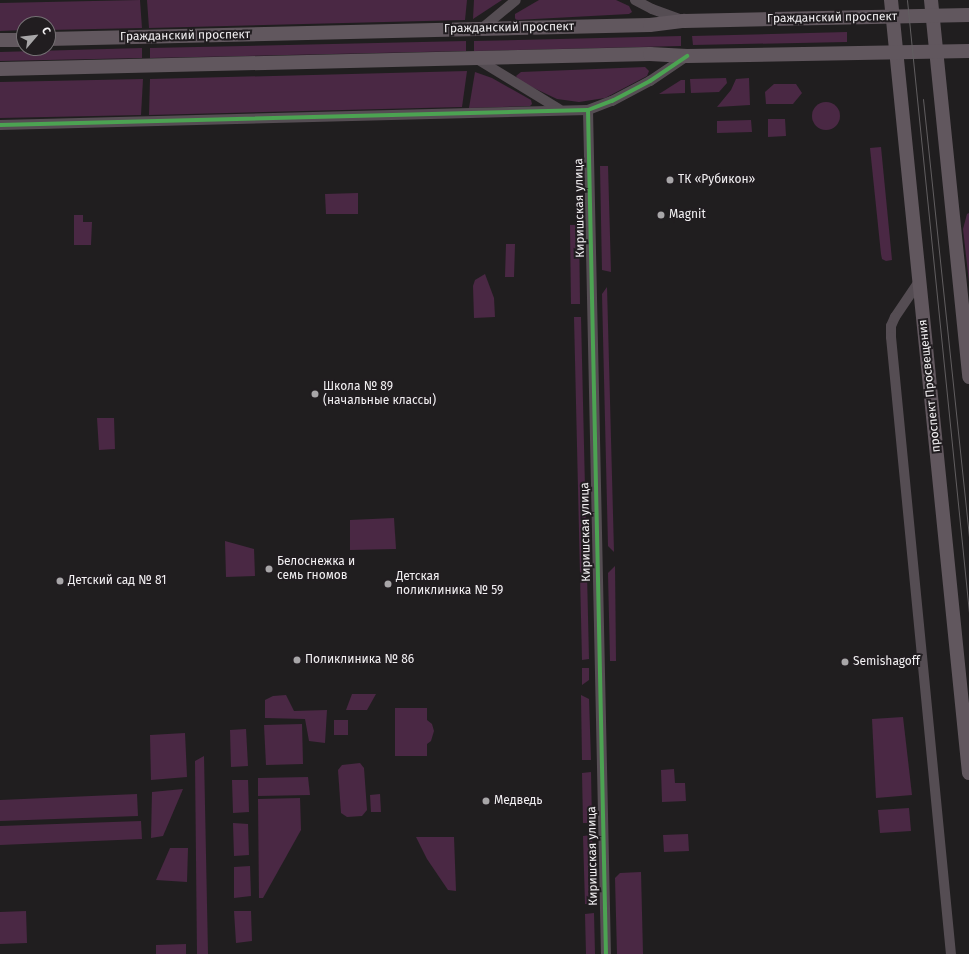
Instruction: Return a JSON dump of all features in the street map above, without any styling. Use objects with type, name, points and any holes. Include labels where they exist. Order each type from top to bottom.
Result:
[{"type":"main road","name":"проспект Просвещения","points":[[891,0],[969,772]]},
{"type":"main road","points":[[930,0],[969,377]]},
{"type":"main road","name":"Гражданский проспект","points":[[56,39],[650,25],[684,21],[969,15]]},
{"type":"main road","points":[[0,40],[16,40]]},
{"type":"main road","points":[[0,69],[650,54],[687,56],[969,51]]},
{"type":"street","points":[[481,29],[516,0]]},
{"type":"street","points":[[635,0],[652,9],[684,21]]},
{"type":"street","points":[[0,124],[588,110],[612,101],[650,81],[687,56]]},
{"type":"street","points":[[477,59],[560,110]]},
{"type":"street","name":"Киришская улица","points":[[588,110],[606,954]]},
{"type":"street","points":[[920,280],[895,317],[891,326],[891,337],[951,954]]},
{"type":"shaded area","points":[[140,0],[142,28],[56,30],[56,16],[16,16],[16,30],[0,31],[0,3]]},
{"type":"shaded area","points":[[147,0],[467,0],[465,20],[149,28]]},
{"type":"shaded area","points":[[474,0],[502,0],[473,19]]},
{"type":"shaded area","points":[[539,0],[616,0],[629,6],[632,12],[629,14],[516,20],[515,14]]},
{"type":"shaded area","points":[[847,32],[847,42],[693,45],[692,36]]},
{"type":"shaded area","points":[[681,36],[681,46],[474,51],[474,41]]},
{"type":"shaded area","points":[[466,41],[466,51],[150,58],[150,48]]},
{"type":"shaded area","points":[[142,48],[142,58],[0,61],[0,52],[16,52],[16,56],[56,56],[56,50]]},
{"type":"shaded area","points":[[645,67],[649,71],[647,76],[605,98],[579,102],[557,99],[519,81],[516,76],[521,72]]},
{"type":"shaded area","points":[[467,71],[462,107],[149,115],[150,79]]},
{"type":"shaded area","points":[[475,72],[492,78],[531,100],[532,104],[530,106],[469,108]]},
{"type":"shaded area","points":[[726,78],[727,83],[719,92],[691,93],[690,79]]},
{"type":"shaded area","points":[[749,78],[750,105],[717,107],[731,90],[736,79]]},
{"type":"shaded area","points":[[143,79],[141,115],[0,118],[0,82]]},
{"type":"shaded area","points":[[681,80],[685,80],[685,93],[659,94]]},
{"type":"shaded area","points":[[774,84],[796,84],[802,93],[793,104],[766,104],[765,92]]},
{"type":"shaded area","points":[[826,102],[832,103],[836,106],[839,110],[839,122],[836,126],[832,129],[826,130],[820,129],[816,126],[813,122],[812,116],[813,110],[816,106],[820,103]]},
{"type":"shaded area","points":[[768,119],[785,119],[786,136],[768,137]]},
{"type":"shaded area","points":[[751,120],[752,132],[717,133],[717,121]]},
{"type":"shaded area","points":[[881,147],[892,260],[886,261],[882,259],[881,254],[870,148]]},
{"type":"shaded area","points":[[600,166],[608,166],[611,272],[602,270]]},
{"type":"shaded area","points":[[358,193],[358,214],[326,214],[325,194]]},
{"type":"shaded area","points":[[969,213],[969,282],[963,229],[967,214]]},
{"type":"shaded area","points":[[74,215],[83,215],[83,222],[92,222],[91,245],[74,245]]},
{"type":"shaded area","points":[[570,225],[579,225],[580,304],[571,304]]},
{"type":"shaded area","points":[[506,244],[515,244],[514,277],[505,277]]},
{"type":"shaded area","points":[[485,274],[494,298],[495,317],[474,318],[473,286],[475,280]]},
{"type":"shaded area","points":[[607,287],[614,552],[608,546],[602,294]]},
{"type":"shaded area","points":[[574,317],[581,317],[589,659],[582,660]]},
{"type":"shaded area","points":[[97,418],[114,418],[115,449],[99,450]]},
{"type":"shaded area","points":[[394,518],[396,549],[350,550],[350,520]]},
{"type":"shaded area","points":[[225,541],[254,549],[255,576],[226,577]]},
{"type":"shaded area","points":[[615,566],[616,661],[610,661],[608,573]]},
{"type":"shaded area","points":[[582,668],[589,668],[589,680],[582,685]]},
{"type":"shaded area","points":[[352,694],[376,694],[367,710],[346,710]]},
{"type":"shaded area","points":[[286,695],[294,711],[327,710],[325,743],[309,741],[305,719],[265,718],[265,700],[273,696]]},
{"type":"shaded area","points":[[581,695],[589,699],[591,760],[582,760]]},
{"type":"shaded area","points":[[395,708],[427,708],[427,720],[432,724],[434,731],[431,741],[427,744],[427,756],[395,756]]},
{"type":"shaded area","points":[[903,717],[912,795],[876,798],[872,719]]},
{"type":"shaded area","points":[[334,720],[348,720],[348,735],[334,735]]},
{"type":"shaded area","points":[[302,724],[303,764],[266,765],[264,725]]},
{"type":"shaded area","points":[[246,729],[248,766],[231,767],[230,730]]},
{"type":"shaded area","points":[[185,733],[187,777],[151,780],[150,735]]},
{"type":"shaded area","points":[[204,756],[208,954],[197,954],[195,761]]},
{"type":"shaded area","points":[[360,763],[364,768],[367,810],[362,816],[347,817],[341,813],[338,770],[342,765]]},
{"type":"shaded area","points":[[674,769],[675,783],[685,783],[686,801],[662,802],[661,770]]},
{"type":"shaded area","points":[[591,772],[592,823],[583,823],[582,773]]},
{"type":"shaded area","points":[[308,777],[310,795],[258,796],[258,778]]},
{"type":"shaded area","points":[[232,780],[248,780],[249,812],[233,813]]},
{"type":"shaded area","points":[[183,789],[163,836],[151,838],[152,792]]},
{"type":"shaded area","points":[[137,794],[138,816],[0,821],[0,800]]},
{"type":"shaded area","points":[[380,794],[381,812],[371,812],[370,795]]},
{"type":"shaded area","points":[[300,798],[301,830],[263,898],[259,898],[258,799]]},
{"type":"shaded area","points":[[909,808],[911,831],[880,833],[878,810]]},
{"type":"shaded area","points":[[141,821],[142,839],[0,845],[0,826]]},
{"type":"shaded area","points":[[233,823],[248,824],[249,855],[234,856]]},
{"type":"shaded area","points":[[688,834],[689,851],[664,852],[663,835]]},
{"type":"shaded area","points":[[592,835],[594,904],[585,904],[583,836]]},
{"type":"shaded area","points":[[416,837],[454,837],[456,891],[448,890],[427,859]]},
{"type":"shaded area","points":[[170,848],[188,848],[187,882],[156,880]]},
{"type":"shaded area","points":[[250,866],[251,896],[234,898],[234,867]]},
{"type":"shaded area","points":[[641,872],[643,954],[617,954],[615,878],[620,873]]},
{"type":"shaded area","points":[[26,911],[27,943],[0,944],[0,912]]},
{"type":"shaded area","points":[[234,911],[251,911],[252,941],[236,943]]},
{"type":"shaded area","points":[[594,913],[595,954],[586,954],[585,914]]},
{"type":"shaded area","points":[[186,944],[186,954],[156,954],[156,945]]},
{"type":"tram line","points":[[907,0],[969,612]]},
{"type":"tram line","points":[[923,99],[969,539]]},
{"type":"cycle path","points":[[0,125],[588,110],[612,101],[650,81],[687,56]]},
{"type":"cycle path","points":[[588,110],[606,954]]},
{"type":"place","name":"ТК «Рубикон»","points":[[670,180]]},
{"type":"place","name":"Magnit","points":[[661,215]]},
{"type":"place","name":"Школа № 89 (начальные классы)","points":[[315,394]]},
{"type":"place","name":"Белоснежка и семь гномов","points":[[269,569]]},
{"type":"place","name":"Детский сад № 81","points":[[60,581]]},
{"type":"place","name":"Детская поликлиника № 59","points":[[388,584]]},
{"type":"place","name":"Поликлиника № 86","points":[[297,660]]},
{"type":"place","name":"Semishagoff","points":[[845,662]]},
{"type":"place","name":"Медведь","points":[[486,801]]}]
